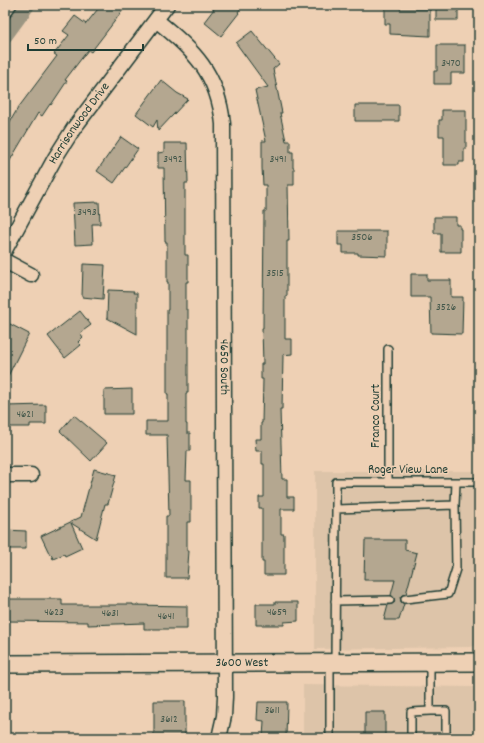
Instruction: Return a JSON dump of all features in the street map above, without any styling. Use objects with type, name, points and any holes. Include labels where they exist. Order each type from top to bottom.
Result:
[{"type":"street","name":"Harrisonwood Drive","points":[[5,250],[64,143],[85,113],[168,5]]},
{"type":"street","name":"4650 South","points":[[156,20],[189,49],[199,60],[213,84],[223,118],[224,716],[219,738]]},
{"type":"street","points":[[5,261],[31,275]]},
{"type":"street","points":[[5,475],[31,476]]},
{"type":"street","name":"3600 West","points":[[5,664],[479,662]]},
{"type":"lane","points":[[5,16],[13,5]]},
{"type":"lane","name":"Franco Court","points":[[388,349],[388,482]]},
{"type":"lane","name":"Roger View Lane","points":[[336,509],[336,482],[479,482]]},
{"type":"lane","points":[[405,599],[448,594],[456,569],[456,482]]},
{"type":"lane","points":[[330,738],[335,601],[336,509],[455,505]]},
{"type":"lane","points":[[335,601],[390,600]]},
{"type":"lane","points":[[430,662],[430,711]]},
{"type":"lane","points":[[411,738],[410,712],[430,711],[446,711],[446,738]]},
{"type":"shaded area","points":[[315,471],[479,471],[479,645],[470,647],[315,649]]},
{"type":"shaded area","points":[[303,685],[474,687],[479,690],[479,738],[303,738]]},
{"type":"building","points":[[101,5],[127,5],[91,52],[88,50],[65,80],[67,81],[42,116],[38,113],[5,169],[5,130],[18,108],[57,56],[54,54],[69,35],[63,31],[75,16],[86,24]]},
{"type":"building","points":[[217,5],[243,5],[238,12],[239,13],[221,36],[204,22]]},
{"type":"building","points":[[436,5],[458,5],[458,20],[436,20]]},
{"type":"building","points":[[385,6],[400,6],[400,9],[430,9],[430,36],[390,34],[390,24],[385,24]]},
{"type":"building","points":[[252,31],[279,64],[273,69],[286,141],[290,141],[290,152],[293,152],[294,168],[294,185],[288,185],[289,241],[287,241],[287,296],[285,296],[285,339],[292,339],[292,354],[283,355],[282,409],[280,409],[282,479],[287,479],[287,497],[294,497],[294,509],[281,509],[281,534],[284,534],[284,575],[264,575],[264,562],[262,562],[262,508],[259,508],[259,497],[264,497],[264,464],[262,464],[262,451],[256,451],[255,439],[261,439],[262,423],[263,379],[261,379],[261,364],[263,364],[262,328],[264,211],[266,211],[266,185],[263,185],[262,141],[266,141],[255,90],[268,87],[236,43]]},
{"type":"building","points":[[437,45],[465,45],[465,73],[451,73],[451,84],[434,84],[434,71],[437,71]]},
{"type":"building","points":[[161,80],[177,93],[188,99],[158,131],[157,120],[153,127],[136,114]]},
{"type":"building","points":[[355,105],[399,105],[399,121],[355,121]]},
{"type":"building","points":[[442,110],[466,110],[466,148],[464,148],[464,162],[459,162],[459,165],[444,165],[444,136],[439,136],[439,120],[442,120]]},
{"type":"building","points":[[121,137],[138,149],[114,183],[97,171]]},
{"type":"building","points":[[164,143],[187,143],[188,183],[185,183],[185,255],[188,255],[186,310],[188,310],[188,393],[186,393],[186,424],[187,433],[190,433],[190,451],[187,451],[186,480],[191,480],[191,522],[187,522],[187,551],[189,551],[187,578],[166,578],[166,516],[169,516],[167,435],[146,435],[146,421],[168,421],[167,242],[165,242],[164,168],[158,168],[158,153],[164,152]]},
{"type":"building","points":[[99,202],[100,224],[92,224],[93,244],[75,245],[73,203]]},
{"type":"building","points":[[434,217],[456,217],[456,225],[460,225],[461,229],[461,252],[441,252],[441,233],[434,233]]},
{"type":"building","points":[[338,231],[387,231],[387,256],[343,253],[343,245],[338,245]]},
{"type":"building","points":[[83,264],[105,265],[103,299],[82,297]]},
{"type":"building","points":[[411,274],[427,274],[427,280],[451,280],[451,297],[463,297],[462,334],[431,333],[430,297],[411,297]]},
{"type":"building","points":[[108,290],[134,291],[133,293],[137,293],[137,334],[107,318]]},
{"type":"building","points":[[80,311],[91,325],[80,333],[83,337],[78,342],[81,345],[65,358],[48,336]]},
{"type":"building","points":[[8,323],[29,334],[5,382],[5,330]]},
{"type":"building","points":[[132,389],[132,414],[104,414],[104,390]]},
{"type":"building","points":[[46,405],[46,424],[30,424],[30,427],[5,427],[5,406]]},
{"type":"building","points":[[74,415],[107,443],[91,461],[60,431]]},
{"type":"building","points":[[94,469],[116,475],[108,504],[105,504],[96,539],[71,523],[82,548],[65,556],[64,554],[53,559],[41,536],[81,517]]},
{"type":"building","points":[[5,530],[26,531],[26,549],[5,549]]},
{"type":"building","points":[[365,540],[405,540],[405,550],[417,553],[406,594],[400,597],[401,602],[404,604],[399,620],[384,620],[388,605],[395,602],[391,595],[395,580],[364,580]]},
{"type":"building","points":[[9,599],[62,599],[62,605],[133,604],[187,606],[187,629],[144,629],[144,623],[88,625],[88,622],[5,621],[5,603],[9,603]]},
{"type":"building","points":[[275,602],[298,602],[298,621],[284,622],[284,625],[256,625],[256,604],[275,604]]},
{"type":"building","points":[[154,701],[185,701],[185,738],[154,738]]},
{"type":"building","points":[[258,702],[287,702],[286,738],[263,738],[264,721],[257,720]]},
{"type":"building","points":[[365,712],[385,712],[385,738],[365,738]]},
{"type":"waterway","points":[[5,35],[27,5]]}]
